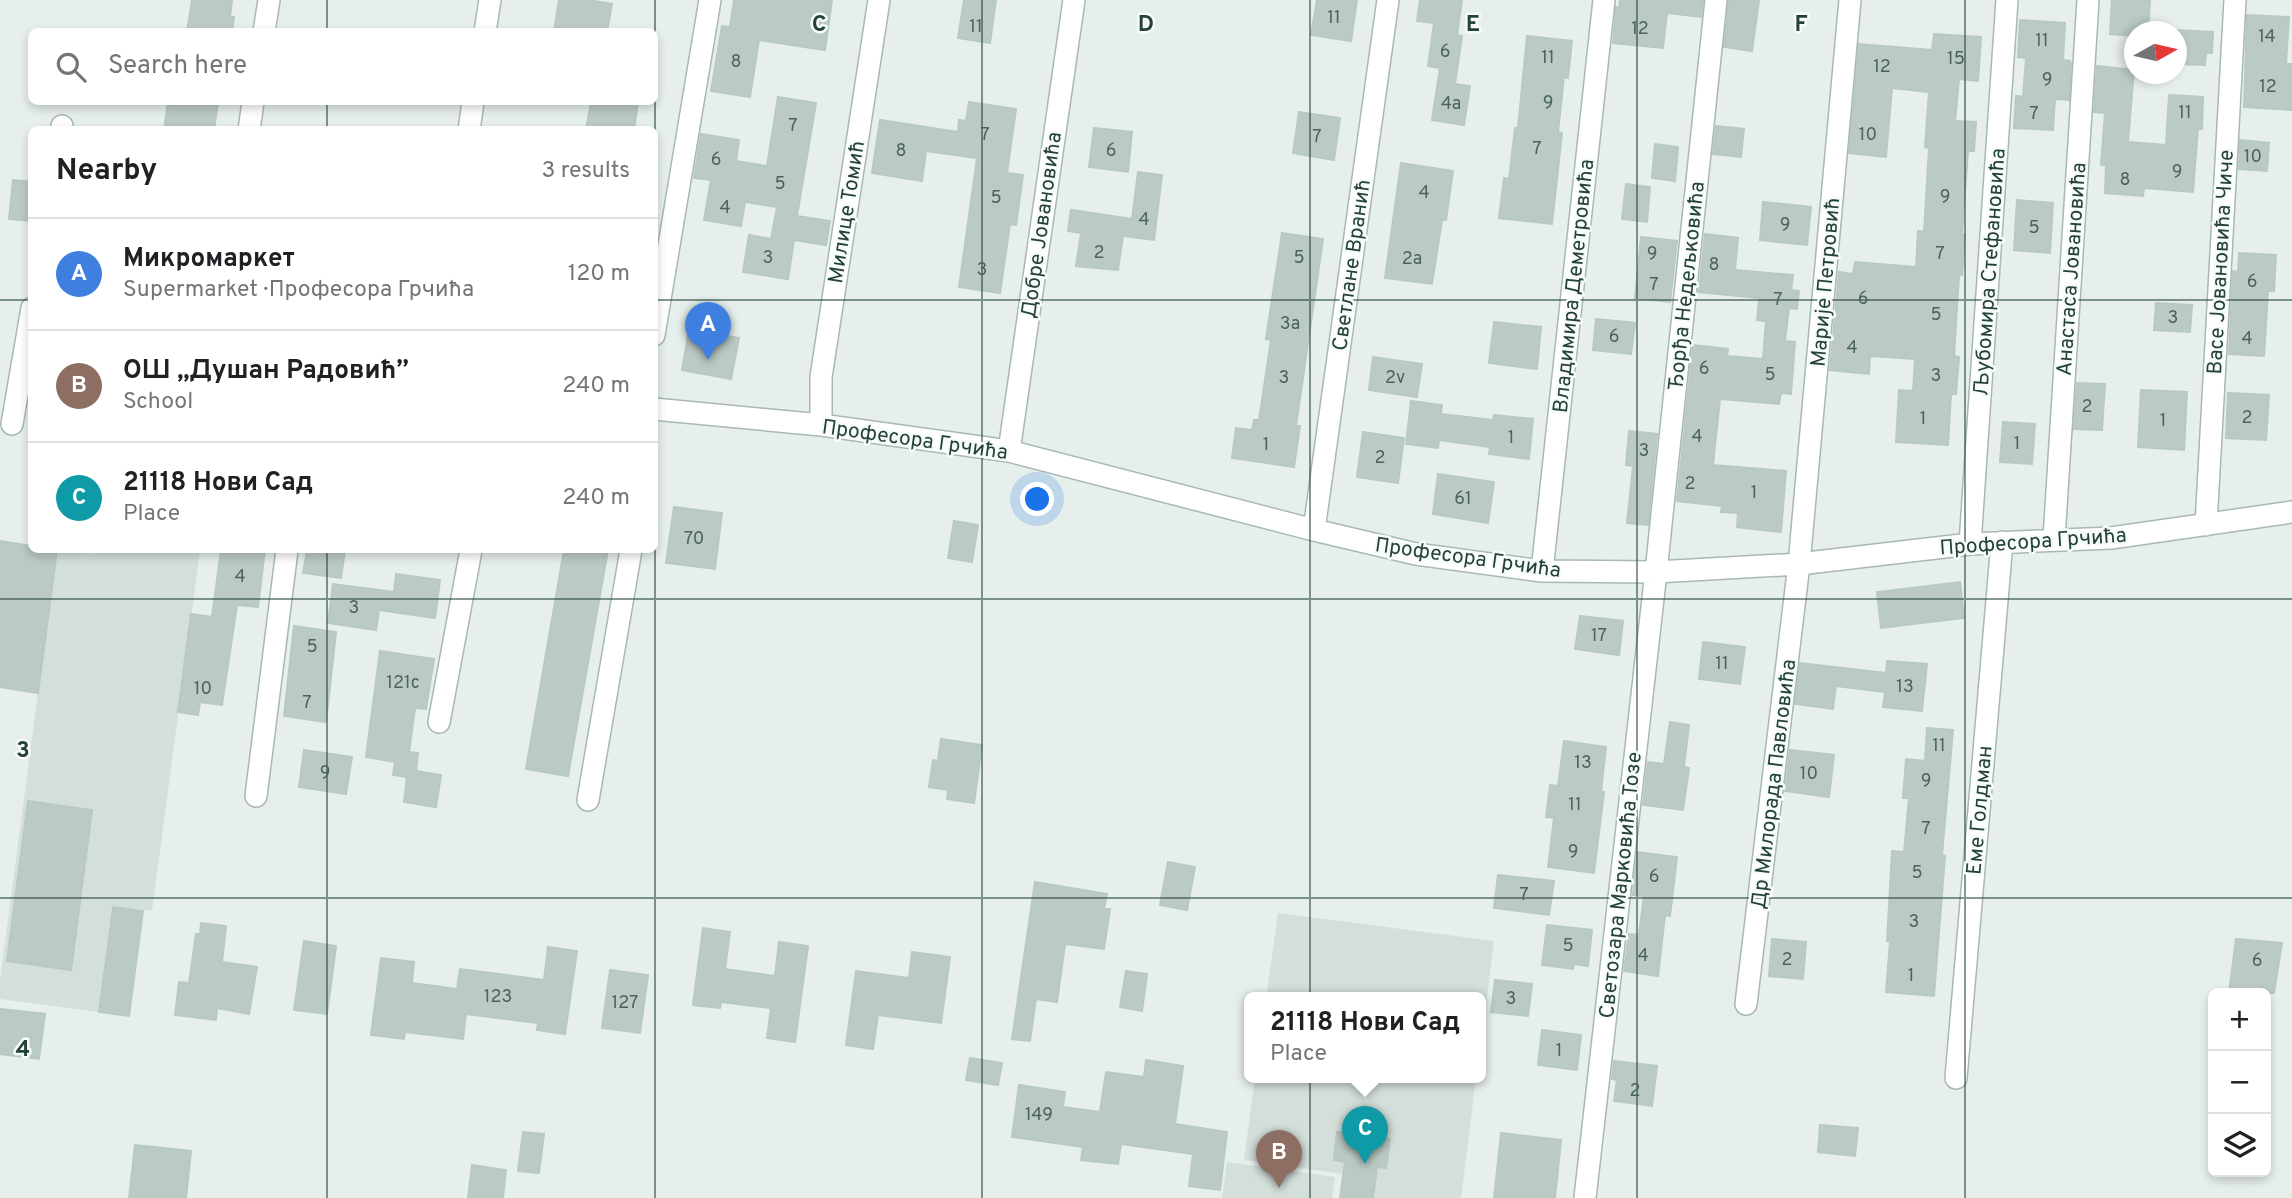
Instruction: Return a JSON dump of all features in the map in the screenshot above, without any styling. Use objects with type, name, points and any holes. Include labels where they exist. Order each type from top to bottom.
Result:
[{"type":"street","points":[[265,28],[269,0]]},
{"type":"street","points":[[486,28],[490,0]]},
{"type":"street","points":[[658,311],[710,0]]},
{"type":"street","name":"Милице Томић","points":[[821,425],[821,377],[879,0]]},
{"type":"street","name":"Добре Јовановића","points":[[1009,451],[1074,0]]},
{"type":"street","name":"Светлане Вранић","points":[[1314,530],[1388,0]]},
{"type":"street","name":"Владимира Деметровића","points":[[1542,571],[1604,0]]},
{"type":"street","name":"Ђорђа Недељковића","points":[[1656,572],[1716,0]]},
{"type":"street","name":"Марије Петровић","points":[[1799,564],[1850,0]]},
{"type":"street","name":"Љубомира Стефановића","points":[[1970,544],[2007,0]]},
{"type":"street","name":"Анастаса Јовановића","points":[[2054,539],[2088,0]]},
{"type":"street","name":"Васе Јовановића Чиче","points":[[2206,525],[2235,0]]},
{"type":"street","points":[[249,126],[252,105]]},
{"type":"street","points":[[470,126],[473,105]]},
{"type":"street","points":[[14,424],[28,334]]},
{"type":"street","name":"Професора Грчића","points":[[658,411],[821,425],[1009,451],[1416,554],[1542,571],[1656,572],[1799,564],[1970,544],[2111,538],[2292,512]]},
{"type":"street","name":"Еме Голдман","points":[[1956,1079],[2002,542]]},
{"type":"street","points":[[256,796],[287,553]]},
{"type":"street","points":[[439,722],[470,553]]},
{"type":"street","points":[[588,800],[630,553]]},
{"type":"street","name":"Др Милорада Павловића","points":[[1746,1004],[1799,564]]},
{"type":"street","name":"Светозара Марковића Тозе","points":[[1585,1198],[1656,572]]},
{"type":"shaded area","points":[[57,553],[200,553],[152,911],[112,906],[98,1012],[0,999],[0,980]]},
{"type":"shaded area","points":[[1278,913],[1494,941],[1486,1005],[1486,992],[1267,992]]},
{"type":"shaded area","points":[[1254,1083],[1475,1083],[1461,1198],[1373,1198],[1377,1167],[1386,1167],[1390,1140],[1337,1133],[1334,1160],[1344,1161],[1343,1174],[1244,1160]]},
{"type":"shaded area","points":[[1227,1162],[1335,1177],[1332,1198],[1222,1198]]},
{"type":"building","points":[[192,0],[232,0],[230,17],[234,17],[233,28],[188,28]]},
{"type":"building","points":[[559,0],[588,0],[612,4],[608,28],[555,28]]},
{"type":"building","points":[[734,0],[832,0],[825,50],[759,40],[750,97],[711,91],[722,26],[730,27]]},
{"type":"building","points":[[964,0],[996,0],[990,43],[958,38]]},
{"type":"building","points":[[1317,0],[1357,0],[1351,41],[1311,35]]},
{"type":"building","points":[[1420,0],[1462,0],[1457,35],[1462,36],[1455,84],[1470,86],[1464,125],[1432,120],[1440,68],[1428,66],[1434,23],[1417,21]]},
{"type":"building","points":[[1620,0],[1703,0],[1701,17],[1667,13],[1663,48],[1613,43],[1616,7],[1619,8]]},
{"type":"building","points":[[1729,0],[1759,0],[1752,51],[1724,47]]},
{"type":"building","points":[[2112,0],[2150,0],[2149,21],[2124,21],[2124,35],[2110,34]]},
{"type":"building","points":[[2247,15],[2289,17],[2286,64],[2292,64],[2292,110],[2244,107]]},
{"type":"building","points":[[2020,20],[2065,23],[2063,60],[2070,61],[2071,64],[2069,100],[2055,99],[2053,130],[2014,128],[2016,96],[2023,97],[2026,58],[2018,57]]},
{"type":"building","points":[[2187,31],[2213,32],[2212,53],[2206,53],[2205,65],[2187,64]]},
{"type":"building","points":[[1934,34],[1981,37],[1978,81],[1959,79],[1955,121],[1976,122],[1974,151],[1968,151],[1962,234],[1965,235],[1962,275],[1959,275],[1954,356],[1959,357],[1956,394],[1951,394],[1948,445],[1896,442],[1899,390],[1913,391],[1915,359],[1870,356],[1869,374],[1830,370],[1839,272],[1853,274],[1855,262],[1916,267],[1918,231],[1924,232],[1929,92],[1892,88],[1886,157],[1849,153],[1859,44],[1932,50]]},
{"type":"building","points":[[1527,36],[1572,41],[1568,78],[1564,77],[1558,132],[1562,133],[1552,224],[1499,218],[1504,178],[1509,179],[1515,128],[1518,128]]},
{"type":"building","points":[[2097,66],[2124,69],[2124,84],[2133,84],[2128,142],[2166,145],[2169,95],[2203,97],[2202,129],[2198,129],[2193,192],[2144,188],[2143,196],[2105,193],[2106,165],[2101,165],[2105,113],[2094,112]]},
{"type":"building","points":[[778,97],[816,103],[797,216],[830,221],[826,245],[794,240],[788,279],[743,272],[749,235],[771,239],[777,207],[745,202],[741,226],[704,220],[711,180],[694,178],[701,134],[739,140],[736,161],[767,166]]},
{"type":"building","points":[[969,102],[1016,109],[1007,173],[1023,175],[1016,225],[1010,224],[1000,293],[959,287],[977,158],[926,151],[922,181],[872,173],[880,120],[958,132],[959,120],[966,121]]},
{"type":"building","points":[[168,105],[218,105],[215,126],[165,126]]},
{"type":"building","points":[[590,105],[638,105],[635,126],[587,126]]},
{"type":"building","points":[[1299,112],[1340,118],[1334,160],[1293,153]]},
{"type":"building","points":[[1716,126],[1744,129],[1741,157],[1713,154]]},
{"type":"building","points":[[1094,128],[1132,132],[1128,172],[1089,167]]},
{"type":"building","points":[[2240,140],[2269,143],[2267,171],[2239,169]]},
{"type":"building","points":[[1655,144],[1678,147],[1675,181],[1652,178]]},
{"type":"building","points":[[1401,163],[1453,171],[1432,284],[1385,278]]},
{"type":"building","points":[[1138,172],[1162,175],[1154,240],[1123,236],[1118,270],[1076,266],[1081,233],[1068,231],[1071,210],[1132,219]]},
{"type":"building","points":[[13,180],[28,182],[28,221],[9,219]]},
{"type":"building","points":[[1626,184],[1650,187],[1647,222],[1622,219]]},
{"type":"building","points":[[2017,200],[2053,203],[2050,253],[2014,250]]},
{"type":"building","points":[[1763,202],[1811,207],[1807,245],[1760,240]]},
{"type":"building","points":[[1282,233],[1323,239],[1296,426],[1300,426],[1294,467],[1232,458],[1236,428],[1252,430],[1254,420],[1259,420],[1271,340],[1266,339]]},
{"type":"building","points":[[1705,234],[1738,238],[1735,270],[1793,275],[1791,290],[1799,291],[1797,309],[1789,308],[1785,341],[1795,342],[1791,394],[1781,393],[1779,404],[1720,399],[1713,465],[1786,471],[1781,532],[1737,527],[1738,513],[1721,512],[1722,506],[1677,501],[1693,345],[1728,349],[1727,356],[1763,359],[1766,321],[1757,320],[1759,298],[1699,292]]},
{"type":"building","points":[[1641,237],[1677,241],[1670,302],[1635,298]]},
{"type":"building","points":[[2239,253],[2276,255],[2274,291],[2268,291],[2264,356],[2229,354],[2233,271],[2238,272]]},
{"type":"building","points":[[2156,303],[2192,305],[2190,332],[2154,330]]},
{"type":"building","points":[[1596,319],[1635,323],[1631,354],[1593,350]]},
{"type":"building","points":[[1494,322],[1541,327],[1537,369],[1489,363]]},
{"type":"building","points":[[689,329],[739,338],[731,379],[682,370]]},
{"type":"building","points":[[1373,357],[1422,364],[1417,397],[1369,390]]},
{"type":"building","points":[[2077,383],[2105,384],[2102,430],[2074,429]]},
{"type":"building","points":[[2141,390],[2187,392],[2184,450],[2138,447]]},
{"type":"building","points":[[2228,393],[2269,395],[2266,440],[2226,438]]},
{"type":"building","points":[[1411,401],[1442,405],[1441,414],[1493,420],[1494,415],[1533,419],[1529,459],[1489,454],[1490,447],[1439,440],[1438,448],[1406,444]]},
{"type":"building","points":[[2003,422],[2035,424],[2032,464],[2000,462]]},
{"type":"building","points":[[1629,431],[1657,434],[1648,525],[1627,523],[1633,466],[1626,465]]},
{"type":"building","points":[[1363,432],[1404,438],[1398,483],[1357,477]]},
{"type":"building","points":[[1438,474],[1494,482],[1488,523],[1433,514]]},
{"type":"building","points":[[674,507],[722,513],[715,569],[666,563]]},
{"type":"building","points":[[954,521],[978,525],[972,562],[948,558]]},
{"type":"building","points":[[0,541],[28,545],[28,553],[57,553],[38,693],[0,687]]},
{"type":"building","points":[[221,553],[265,553],[258,607],[237,605],[222,705],[200,702],[198,715],[178,712],[191,614],[212,617]]},
{"type":"building","points":[[306,553],[345,553],[341,578],[303,573]]},
{"type":"building","points":[[563,553],[607,553],[568,776],[526,769]]},
{"type":"building","points":[[396,574],[440,580],[435,618],[379,610],[376,630],[328,623],[333,584],[394,592]]},
{"type":"building","points":[[1960,582],[1964,618],[1881,628],[1877,592]]},
{"type":"building","points":[[1580,616],[1623,621],[1619,655],[1575,649]]},
{"type":"building","points":[[294,626],[336,632],[326,722],[284,716]]},
{"type":"building","points":[[1703,642],[1745,647],[1740,684],[1699,679]]},
{"type":"building","points":[[380,651],[434,659],[426,709],[415,708],[409,752],[418,753],[416,771],[441,775],[436,807],[404,802],[407,777],[393,775],[395,762],[366,757]]},
{"type":"building","points":[[1887,661],[1927,664],[1922,711],[1883,707],[1885,692],[1836,686],[1833,709],[1795,704],[1800,663],[1886,673]]},
{"type":"building","points":[[1670,722],[1689,725],[1684,767],[1689,768],[1683,810],[1643,805],[1648,762],[1664,764]]},
{"type":"building","points":[[1927,728],[1953,730],[1934,996],[1886,992],[1892,851],[1904,852],[1909,798],[1903,798],[1906,759],[1925,761]]},
{"type":"building","points":[[941,739],[982,745],[974,803],[947,799],[948,790],[929,787],[933,760],[938,761]]},
{"type":"building","points":[[1564,741],[1606,747],[1601,792],[1604,792],[1594,873],[1548,867],[1554,818],[1546,817],[1550,785],[1558,786]]},
{"type":"building","points":[[304,750],[352,757],[346,794],[299,787]]},
{"type":"building","points":[[1790,750],[1834,755],[1829,797],[1785,791]]},
{"type":"building","points":[[28,801],[92,810],[71,970],[7,961]]},
{"type":"building","points":[[1637,852],[1677,857],[1670,916],[1665,915],[1658,976],[1624,971],[1629,934],[1639,935],[1644,896],[1633,895]]},
{"type":"building","points":[[1168,862],[1195,867],[1187,910],[1160,905]]},
{"type":"building","points":[[1498,875],[1554,881],[1549,915],[1494,908]]},
{"type":"building","points":[[1035,882],[1107,894],[1104,909],[1110,909],[1104,949],[1065,944],[1057,1002],[1036,999],[1030,1041],[1012,1039]]},
{"type":"building","points":[[113,907],[143,911],[129,1016],[99,1012]]},
{"type":"building","points":[[201,923],[226,926],[222,962],[257,967],[249,1014],[217,1008],[216,1020],[175,1015],[179,982],[189,983],[196,934],[200,934]]},
{"type":"building","points":[[1547,925],[1592,930],[1588,966],[1574,964],[1573,969],[1542,965]]},
{"type":"building","points":[[703,928],[730,932],[725,969],[775,976],[779,942],[808,946],[795,1042],[767,1038],[771,1008],[721,1002],[720,1008],[693,1005]]},
{"type":"building","points":[[1772,939],[1806,942],[1803,979],[1769,976]]},
{"type":"building","points":[[2236,939],[2282,943],[2274,993],[2271,993],[2271,988],[2230,988]]},
{"type":"building","points":[[304,941],[336,946],[327,1014],[294,1010]]},
{"type":"building","points":[[548,947],[577,951],[565,1034],[537,1030],[538,1023],[466,1014],[463,1039],[405,1032],[404,1039],[371,1035],[381,958],[414,962],[412,983],[457,989],[460,969],[544,980]]},
{"type":"building","points":[[912,952],[950,957],[941,1023],[878,1015],[873,1049],[846,1045],[856,971],[909,978]]},
{"type":"building","points":[[610,970],[648,975],[640,1033],[602,1028]]},
{"type":"building","points":[[1126,971],[1147,974],[1142,1011],[1120,1007]]},
{"type":"building","points":[[1495,980],[1532,984],[1528,1016],[1491,1012]]},
{"type":"building","points":[[0,1009],[45,1014],[39,1059],[0,1054]]},
{"type":"building","points":[[1542,1030],[1581,1035],[1577,1070],[1538,1065]]},
{"type":"building","points":[[970,1058],[1002,1063],[998,1085],[966,1080]]},
{"type":"building","points":[[1146,1060],[1183,1066],[1175,1124],[1227,1132],[1220,1190],[1189,1186],[1193,1154],[1121,1144],[1118,1164],[1081,1160],[1083,1147],[1012,1137],[1019,1085],[1065,1092],[1063,1107],[1100,1112],[1106,1072],[1144,1077]]},
{"type":"building","points":[[1614,1061],[1657,1066],[1652,1106],[1614,1101],[1617,1080],[1612,1079]]},
{"type":"building","points":[[1820,1125],[1858,1128],[1855,1156],[1818,1152]]},
{"type":"building","points":[[523,1132],[544,1134],[539,1173],[518,1171]]},
{"type":"building","points":[[1337,1132],[1390,1139],[1386,1168],[1377,1167],[1373,1198],[1340,1198],[1345,1162],[1334,1160]]},
{"type":"building","points":[[1501,1133],[1561,1140],[1555,1198],[1494,1198]]},
{"type":"building","points":[[135,1145],[191,1151],[186,1198],[129,1198]]},
{"type":"building","points":[[472,1165],[506,1170],[503,1198],[468,1198]]},
{"type":"place","name":"Микромаркет","points":[[708,360]]},
{"type":"place","name":"21118 Нови Сад","points":[[1365,1164]]},
{"type":"place","name":"ОШ „Душан Радовић”","points":[[1279,1188]]}]
